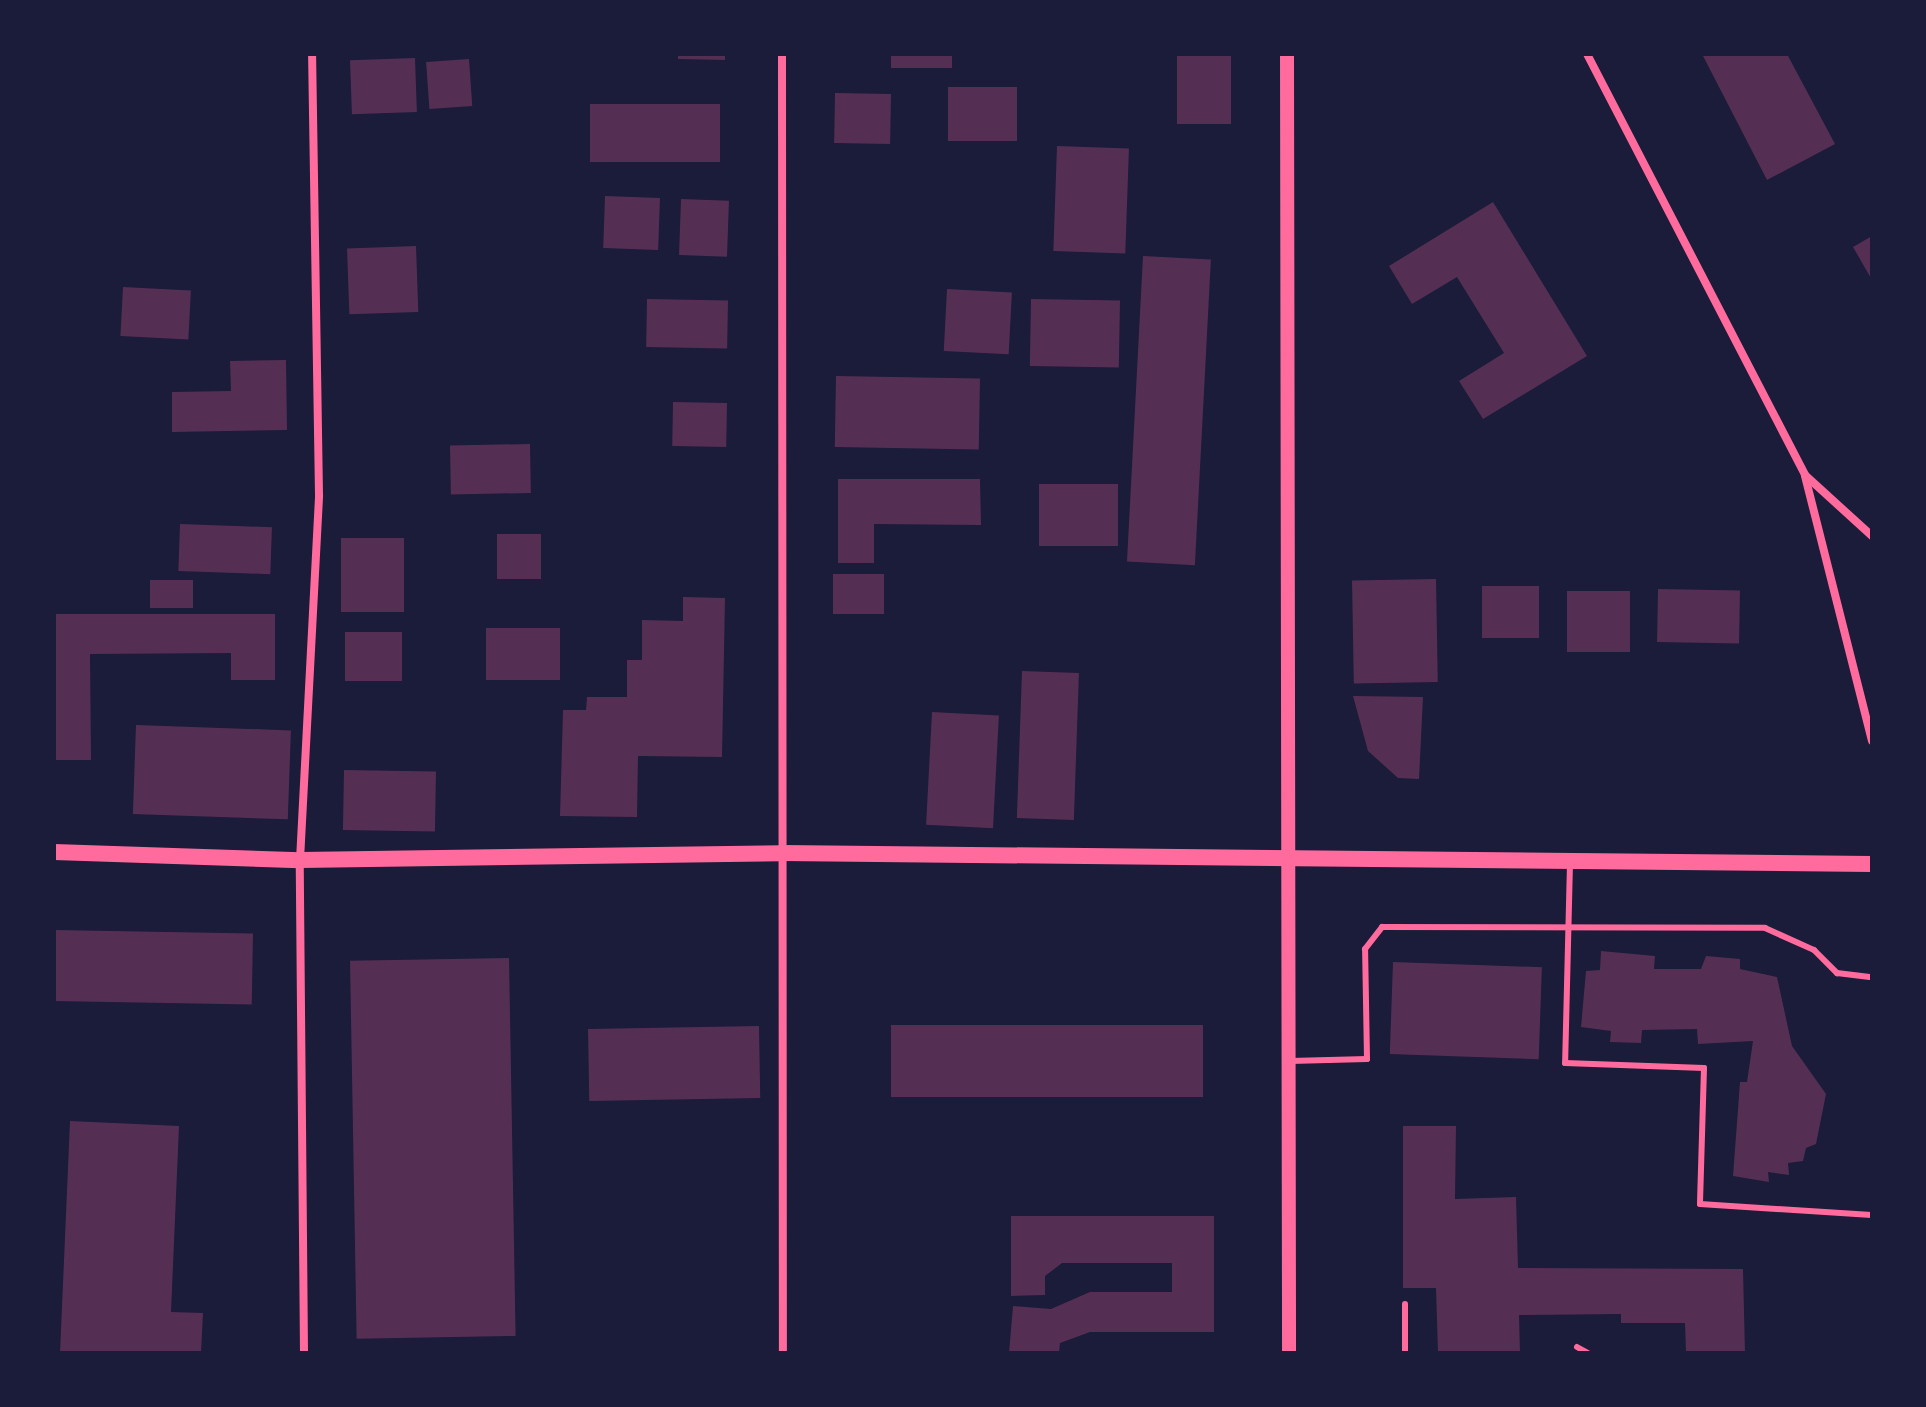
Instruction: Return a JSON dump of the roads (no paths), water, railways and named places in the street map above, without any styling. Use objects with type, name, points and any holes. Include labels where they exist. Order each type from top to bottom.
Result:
[{"type":"main road","points":[[54,852],[300,860],[782,853],[1291,855],[1872,864]]},
{"type":"street","points":[[304,1353],[300,860],[319,495],[312,54]]},
{"type":"street","points":[[782,54],[783,1353]]},
{"type":"street","points":[[1587,54],[1805,475],[1872,741]]},
{"type":"street","points":[[1288,55],[1289,1353]]},
{"type":"street","points":[[1805,475],[1872,536]]},
{"type":"lane","points":[[1570,859],[1565,1063],[1704,1068],[1700,1204],[1872,1215]]},
{"type":"lane","points":[[1290,1061],[1367,1059],[1365,949],[1382,927],[1765,928],[1814,950],[1837,973],[1872,977]]},
{"type":"lane","points":[[1405,1304],[1405,1353]]},
{"type":"lane","points":[[1577,1347],[1588,1353]]}]
